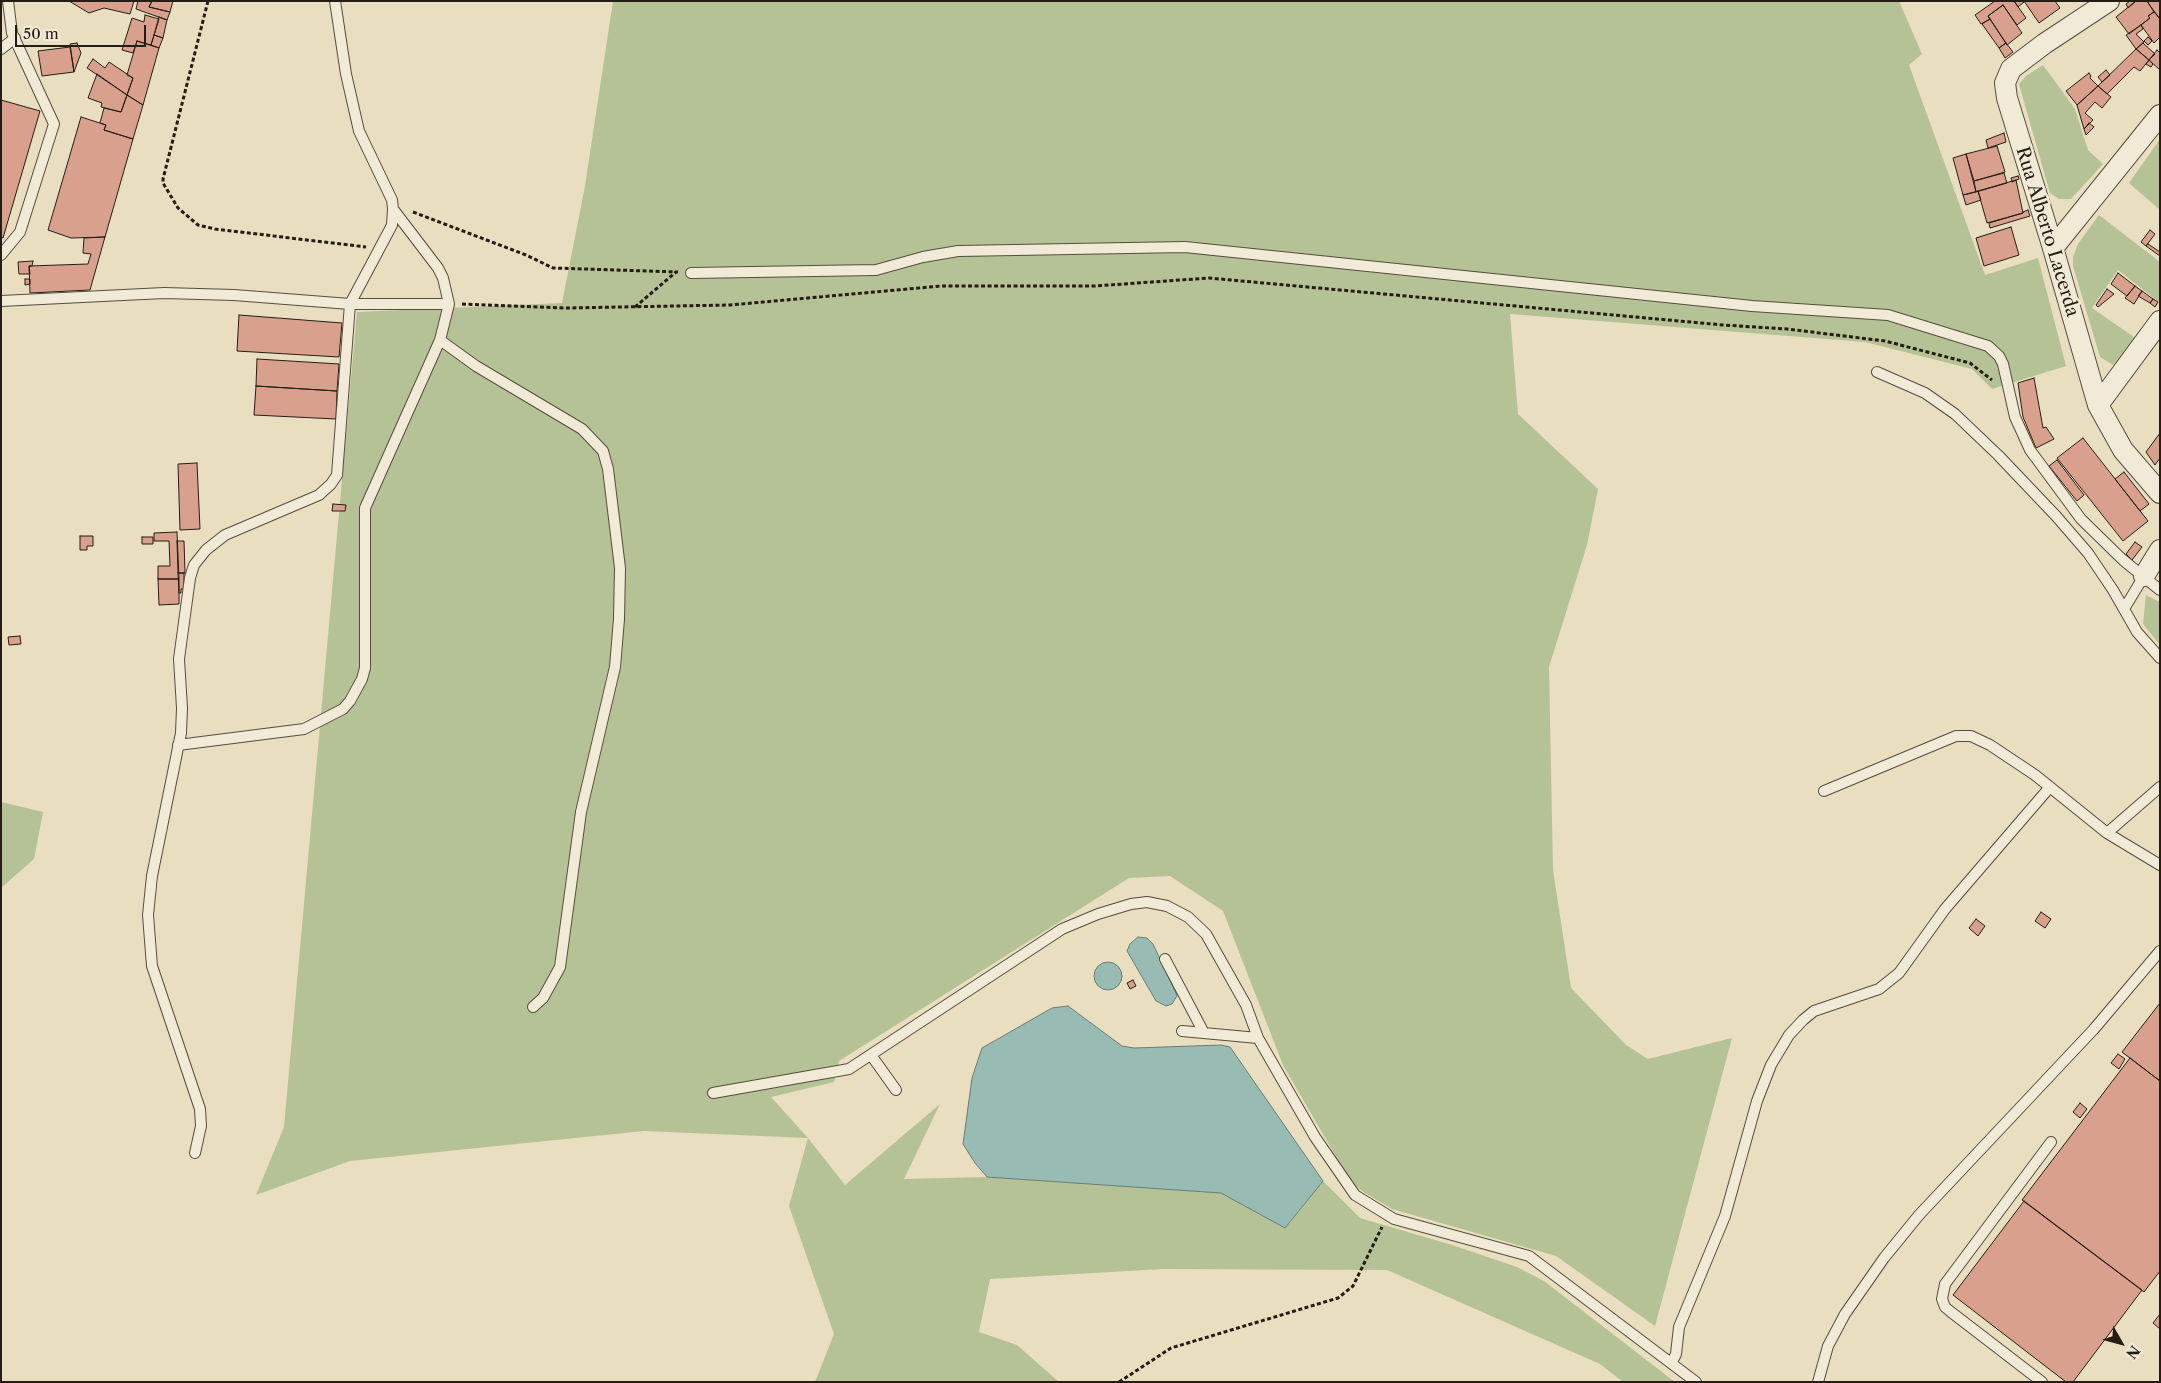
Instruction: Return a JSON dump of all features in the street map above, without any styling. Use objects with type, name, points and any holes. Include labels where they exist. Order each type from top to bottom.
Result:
[{"type":"street","name":"Rua Alberto Lacerda","points":[[2109,1],[2044,44],[2011,70],[2005,83],[2007,98],[2098,405],[2124,450],[2160,493]]},
{"type":"street","points":[[2053,248],[2160,115]]},
{"type":"street","points":[[2098,405],[2160,321]]},
{"type":"street","points":[[2144,576],[2160,550]]},
{"type":"lane","points":[[1,255],[20,232],[54,124],[15,38],[10,24],[8,1]]},
{"type":"lane","points":[[195,1152],[201,1126],[200,1109],[152,966],[148,915],[152,876],[178,745],[182,708],[178,659],[190,578],[194,565],[206,550],[225,535],[319,494],[332,484],[337,475],[350,304],[392,225],[392,200],[359,131],[346,74],[335,1]]},
{"type":"lane","points":[[1,49],[15,38]]},
{"type":"lane","points":[[178,745],[304,729],[343,709],[350,701],[362,679],[366,668],[365,508],[440,340],[449,304],[443,278],[438,268],[393,209]]},
{"type":"lane","points":[[691,273],[876,270],[923,258],[958,252],[1185,247],[1752,306],[1888,315],[1988,346],[2000,356],[2015,416],[2030,450],[2081,519],[2123,560],[2160,590]]},
{"type":"lane","points":[[1,301],[164,293],[234,295],[350,304],[449,304]]},
{"type":"lane","points":[[440,340],[476,366],[582,429],[604,451],[608,470],[620,568],[619,619],[614,667],[581,812],[560,967],[543,998],[533,1007]]},
{"type":"lane","points":[[1877,372],[1925,393],[1955,414],[2056,516],[2088,553],[2137,632],[2160,658]]},
{"type":"lane","points":[[2124,609],[2144,576]]},
{"type":"lane","points":[[1824,791],[1956,736],[1971,736],[1990,745],[2050,787],[2106,833],[2160,865]]},
{"type":"lane","points":[[1672,1362],[1676,1354],[1679,1326],[1725,1216],[1757,1101],[1771,1065],[1789,1035],[1802,1020],[1814,1011],[1879,989],[1899,974],[1945,909],[2050,787]]},
{"type":"lane","points":[[2106,833],[2160,787]]},
{"type":"lane","points":[[713,1094],[849,1069],[1062,929],[1123,906],[1147,902],[1167,906],[1188,917],[1206,934],[1246,1004],[1258,1038],[1315,1137],[1355,1195],[1394,1219],[1529,1256],[1672,1362],[1696,1382]]},
{"type":"lane","points":[[1818,1382],[1828,1346],[1845,1314],[1884,1258],[1919,1215],[2094,1029],[2160,950]]},
{"type":"lane","points":[[1165,959],[1204,1033]]},
{"type":"lane","points":[[1182,1032],[1258,1038]]},
{"type":"lane","points":[[871,1055],[896,1090]]},
{"type":"lane","points":[[2042,1382],[1951,1312],[1942,1299],[1945,1284],[2051,1142]]},
{"type":"path","points":[[208,1],[163,179],[163,183],[178,208],[198,225],[215,229],[380,248]]},
{"type":"path","points":[[393,209],[412,212],[526,255],[553,268],[691,273]]},
{"type":"path","points":[[634,307],[676,272]]},
{"type":"path","points":[[449,304],[566,308],[730,305],[940,286],[1095,286],[1209,278],[1723,325],[1787,329],[1885,341],[1970,363],[1988,376],[2011,400]]},
{"type":"path","points":[[1119,1382],[1171,1348],[1338,1298],[1354,1286],[1388,1215]]},
{"type":"green space","points":[[613,1],[1899,1],[1922,54],[1909,65],[1985,275],[2038,258],[2066,366],[1992,389],[1972,369],[1865,342],[1510,314],[1518,414],[1598,489],[1587,545],[1549,667],[1553,870],[1571,988],[1626,1045],[1648,1059],[1732,1038],[1655,1326],[1556,1256],[1392,1209],[1362,1191],[1350,1181],[1283,1065],[1223,911],[1170,876],[1129,878],[839,1061],[834,1082],[771,1097],[808,1138],[644,1131],[350,1161],[256,1195],[284,1127],[357,312],[562,303],[585,186]]},
{"type":"green space","points":[[2043,65],[2075,109],[2088,150],[2103,164],[2071,199],[2059,199],[2050,193],[2019,84],[2026,76]]},
{"type":"green space","points":[[2160,139],[2160,210],[2129,183]]},
{"type":"green space","points":[[2099,215],[2160,262],[2160,303],[2118,270],[2092,308],[2137,339],[2113,365],[2100,357],[2073,266],[2073,257],[2078,244]]},
{"type":"green space","points":[[2146,595],[2160,602],[2160,645],[2143,624]]},
{"type":"green space","points":[[1,802],[43,812],[34,859],[1,888]]},
{"type":"green space","points":[[940,1104],[904,1179],[987,1177],[1221,1193],[1285,1228],[1323,1181],[1360,1218],[1452,1245],[1517,1267],[1544,1281],[1675,1382],[1623,1382],[1600,1364],[1387,1270],[1163,1269],[990,1279],[979,1332],[1017,1345],[1059,1382],[815,1382],[834,1334],[789,1206],[808,1138],[845,1185]]},
{"type":"water","points":[[1138,937],[1147,938],[1153,944],[1177,996],[1172,1004],[1166,1006],[1156,1001],[1127,951],[1130,944]]},
{"type":"water","points":[[1108,962],[1118,966],[1122,976],[1118,986],[1108,990],[1098,986],[1094,976],[1098,966]]},
{"type":"water","points":[[1068,1006],[1122,1046],[1134,1048],[1221,1045],[1230,1047],[1323,1181],[1285,1228],[1221,1193],[987,1177],[963,1144],[972,1078],[982,1048],[1052,1008]]},
{"type":"building","points":[[69,1],[134,1],[130,14],[104,8],[89,13]]},
{"type":"building","points":[[138,1],[152,1],[149,7],[170,12],[167,20],[136,9]]},
{"type":"building","points":[[152,1],[173,1],[170,12],[149,7]]},
{"type":"building","points":[[1995,1],[2014,1],[2026,18],[2017,25],[2003,5],[1988,16],[1990,19],[1981,24],[1975,15]]},
{"type":"building","points":[[2014,1],[2024,1],[2024,2],[2018,7]]},
{"type":"building","points":[[2024,1],[2055,1],[2060,8],[2039,23]]},
{"type":"building","points":[[2130,1],[2136,1],[2128,8],[2126,4]]},
{"type":"building","points":[[2136,1],[2147,1],[2154,12],[2148,16],[2150,18],[2129,34],[2116,17]]},
{"type":"building","points":[[2147,1],[2160,1],[2160,19],[2151,7]]},
{"type":"building","points":[[2003,5],[2022,33],[2007,45],[1988,16]]},
{"type":"building","points":[[2154,12],[2160,19],[2160,37],[2154,43],[2141,25]]},
{"type":"building","points":[[145,15],[159,19],[151,45],[137,41],[133,53],[122,50],[132,18],[144,22]]},
{"type":"building","points":[[159,17],[167,20],[163,38],[154,35]]},
{"type":"building","points":[[1990,19],[2006,43],[1999,48],[1982,24]]},
{"type":"building","points":[[2141,25],[2143,29],[2136,34],[2144,42],[2136,49],[2126,35]]},
{"type":"building","points":[[154,35],[163,38],[159,48],[151,45]]},
{"type":"building","points":[[2148,37],[2152,41],[2148,45],[2144,41]]},
{"type":"building","points":[[137,41],[159,48],[143,105],[127,95],[133,78],[127,75]]},
{"type":"building","points":[[77,43],[81,53],[74,72],[70,44]]},
{"type":"building","points":[[2006,43],[2013,52],[2005,58],[1999,48]]},
{"type":"building","points":[[2143,43],[2155,54],[2149,60],[2136,49]]},
{"type":"building","points":[[70,47],[74,72],[42,76],[38,51]]},
{"type":"building","points":[[2136,49],[2149,60],[2140,71],[2134,67],[2107,94],[2098,86]]},
{"type":"building","points":[[2157,50],[2160,53],[2160,70],[2149,60]]},
{"type":"building","points":[[93,59],[105,68],[109,62],[133,78],[127,95],[87,68]]},
{"type":"building","points":[[2149,60],[2153,64],[2151,67],[2146,64]]},
{"type":"building","points":[[2106,70],[2110,75],[2102,82],[2098,77]]},
{"type":"building","points":[[2089,73],[2090,78],[2098,86],[2077,105],[2066,91]]},
{"type":"building","points":[[97,74],[127,95],[121,112],[101,107],[102,103],[88,98]]},
{"type":"building","points":[[2098,86],[2111,97],[2102,108],[2095,102],[2085,113],[2093,120],[2084,129],[2077,105]]},
{"type":"building","points":[[127,95],[143,105],[133,139],[104,130],[106,125],[100,123],[104,108],[121,112]]},
{"type":"building","points":[[1,100],[40,111],[3,238],[1,237]]},
{"type":"building","points":[[81,117],[106,125],[104,130],[133,139],[105,237],[71,238],[48,230]]},
{"type":"building","points":[[2089,123],[2094,127],[2086,135],[2084,129]]},
{"type":"building","points":[[2004,133],[2006,142],[1988,148],[1986,140]]},
{"type":"building","points":[[1997,146],[2005,172],[1974,181],[1966,154]]},
{"type":"building","points":[[1966,154],[1976,192],[1963,195],[1953,158]]},
{"type":"building","points":[[2004,173],[2007,183],[1976,192],[1974,181]]},
{"type":"building","points":[[2018,176],[2019,179],[2012,182],[2011,178]]},
{"type":"building","points":[[2016,180],[2023,213],[1987,223],[1978,191]]},
{"type":"building","points":[[1978,191],[1981,200],[1966,205],[1963,195]]},
{"type":"building","points":[[2028,210],[2030,216],[1990,228],[1989,223]]},
{"type":"building","points":[[2011,227],[2019,255],[1984,266],[1976,238]]},
{"type":"building","points":[[2150,230],[2155,234],[2146,246],[2141,242]]},
{"type":"building","points":[[105,237],[90,290],[30,293],[29,266],[88,264],[91,254],[83,253],[84,238]]},
{"type":"building","points":[[2148,244],[2160,252],[2160,256],[2146,246]]},
{"type":"building","points":[[33,261],[32,266],[29,266],[30,274],[19,274],[18,262]]},
{"type":"building","points":[[2118,273],[2135,286],[2127,296],[2111,284]]},
{"type":"building","points":[[25,279],[30,279],[30,284],[25,285]]},
{"type":"building","points":[[2135,286],[2142,291],[2134,304],[2125,298]]},
{"type":"building","points":[[2107,289],[2114,294],[2098,307],[2096,305]]},
{"type":"building","points":[[2142,291],[2153,299],[2150,303],[2138,296]]},
{"type":"building","points":[[2153,299],[2158,302],[2155,307],[2150,303]]},
{"type":"building","points":[[239,315],[342,323],[339,357],[237,351]]},
{"type":"building","points":[[257,359],[339,364],[337,391],[256,386]]},
{"type":"building","points":[[2034,378],[2043,428],[2046,427],[2054,439],[2036,448],[2023,417],[2018,383]]},
{"type":"building","points":[[256,386],[337,391],[336,419],[254,415]]},
{"type":"building","points":[[2160,433],[2160,458],[2155,465],[2146,452]]},
{"type":"building","points":[[2083,438],[2148,521],[2123,541],[2057,458]]},
{"type":"building","points":[[2057,460],[2084,495],[2077,501],[2049,466]]},
{"type":"building","points":[[197,463],[200,529],[180,530],[178,464]]},
{"type":"building","points":[[2124,472],[2149,504],[2140,511],[2115,479]]},
{"type":"building","points":[[333,504],[346,505],[345,511],[332,511]]},
{"type":"building","points":[[177,532],[179,579],[158,579],[158,566],[170,566],[169,541],[154,541],[154,533]]},
{"type":"building","points":[[80,536],[93,536],[93,546],[87,546],[87,550],[80,550]]},
{"type":"building","points":[[142,537],[153,537],[153,544],[142,544]]},
{"type":"building","points":[[177,541],[184,541],[185,573],[178,573]]},
{"type":"building","points":[[2135,542],[2142,547],[2132,560],[2126,554]]},
{"type":"building","points":[[178,573],[184,573],[184,589],[181,589],[181,593],[179,593]]},
{"type":"building","points":[[158,579],[179,579],[179,604],[159,605]]},
{"type":"building","points":[[20,636],[21,644],[9,645],[8,637]]},
{"type":"building","points":[[2041,912],[2051,919],[2045,928],[2035,921]]},
{"type":"building","points":[[1976,919],[1985,926],[1978,936],[1969,928]]},
{"type":"building","points":[[1133,980],[1136,986],[1130,989],[1127,983]]},
{"type":"building","points":[[2160,1003],[2160,1081],[2122,1052]]},
{"type":"building","points":[[2118,1054],[2125,1059],[2119,1069],[2111,1063]]},
{"type":"building","points":[[2130,1058],[2160,1081],[2160,1271],[2144,1292],[2022,1200]]},
{"type":"building","points":[[2080,1103],[2087,1109],[2080,1118],[2073,1112]]},
{"type":"building","points":[[2024,1201],[2142,1290],[2073,1382],[2066,1382],[1953,1295]]},
{"type":"building","points":[[2160,1314],[2160,1329],[2153,1323]]}]
